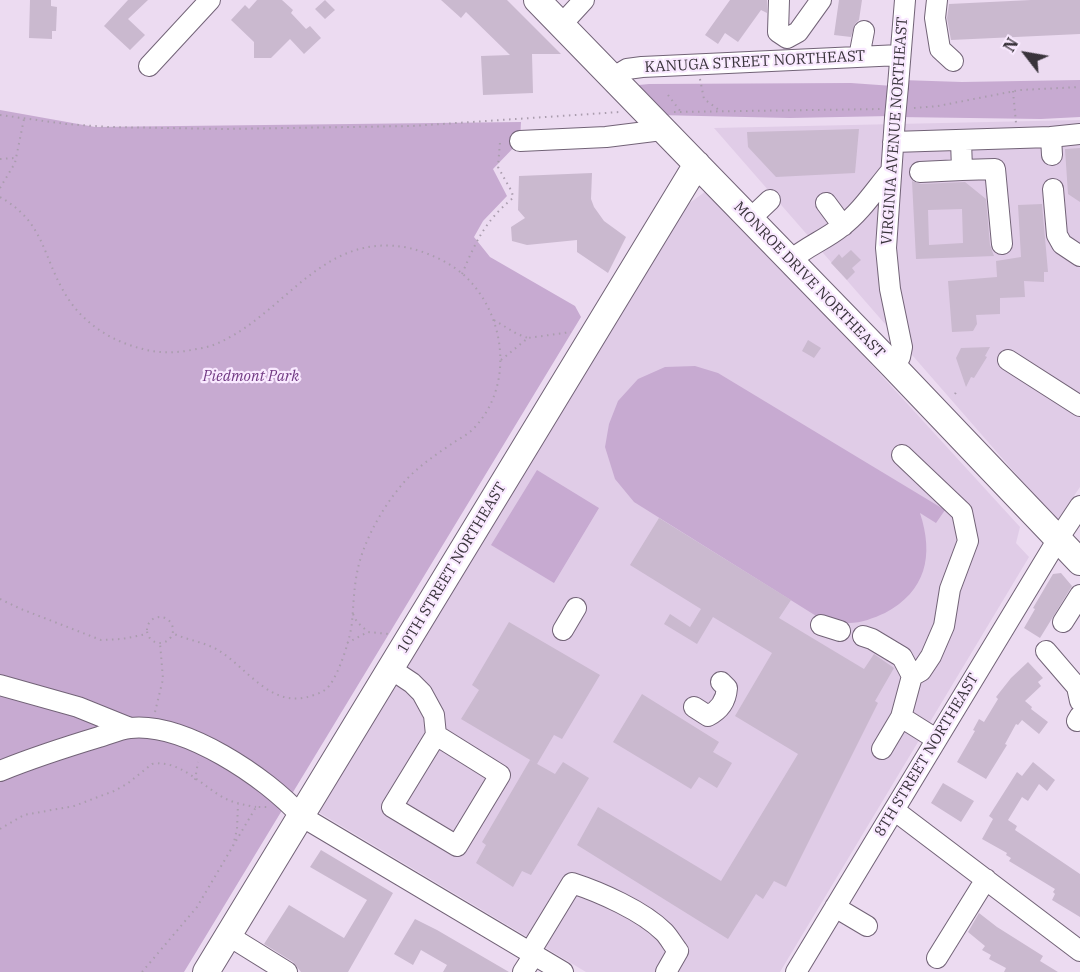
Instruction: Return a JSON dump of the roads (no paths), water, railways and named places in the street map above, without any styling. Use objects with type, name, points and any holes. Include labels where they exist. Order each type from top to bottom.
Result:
[{"type":"main road","name":"MONROE DRIVE NORTHEAST","points":[[537,0],[612,78],[664,121],[697,164],[1080,562]]},
{"type":"main road","name":"10TH STREET NORTHEAST","points":[[206,972],[697,164]]},
{"type":"street","points":[[149,66],[210,0]]},
{"type":"street","points":[[561,25],[584,0]]},
{"type":"street","points":[[779,0],[778,32],[787,38]]},
{"type":"street","points":[[787,38],[798,32],[821,0]]},
{"type":"street","name":"VIRGINIA AVENUE NORTHEAST","points":[[892,366],[900,357],[902,347],[890,289],[886,248],[905,0]]},
{"type":"street","points":[[937,0],[934,18],[940,49],[953,62]]},
{"type":"street","points":[[859,57],[864,30]]},
{"type":"street","points":[[787,38],[789,60]]},
{"type":"street","name":"KANUGA STREET NORTHEAST","points":[[612,78],[627,69],[642,66],[900,55]]},
{"type":"street","points":[[520,141],[606,137],[664,121]]},
{"type":"street","points":[[893,142],[1018,138],[1052,146],[1080,134]]},
{"type":"street","points":[[961,140],[962,170]]},
{"type":"street","points":[[920,172],[996,170],[1002,244]]},
{"type":"street","points":[[790,261],[800,252],[843,226],[855,215],[891,171]]},
{"type":"street","points":[[1053,189],[1057,235],[1062,244],[1080,256]]},
{"type":"street","points":[[750,219],[770,200]]},
{"type":"street","points":[[826,203],[843,226]]},
{"type":"street","points":[[1008,360],[1073,401]]},
{"type":"street","points":[[902,455],[962,512],[968,541],[950,589],[944,627],[931,656],[921,671],[912,676]]},
{"type":"street","name":"8TH STREET NORTHEAST","points":[[795,972],[936,739],[1012,626],[1058,539],[1080,506]]},
{"type":"street","points":[[1064,622],[1080,595]]},
{"type":"street","points":[[563,630],[576,608]]},
{"type":"street","points":[[821,625],[840,631]]},
{"type":"street","points":[[863,636],[902,657],[912,676],[900,717],[882,749]]},
{"type":"street","points":[[1046,651],[1077,687],[1080,701]]},
{"type":"street","points":[[391,669],[422,693],[434,715],[436,735],[392,807],[457,846],[500,775],[436,735]]},
{"type":"street","points":[[694,707],[708,716],[717,711],[726,696],[727,688],[721,682]]},
{"type":"street","points":[[0,685],[78,707],[130,728],[151,729],[179,735],[213,750],[248,771],[301,816],[563,972]]},
{"type":"street","points":[[900,717],[936,739]]},
{"type":"street","points":[[0,771],[130,728]]},
{"type":"street","points":[[894,810],[1080,951]]},
{"type":"street","points":[[938,958],[986,879]]},
{"type":"street","points":[[523,972],[572,883],[596,891],[628,907],[663,931],[678,951],[666,972]]},
{"type":"street","points":[[835,907],[867,926]]},
{"type":"street","points":[[229,936],[286,972]]},
{"type":"park label","name":"Piedmont Park","points":[[251,377]]}]
